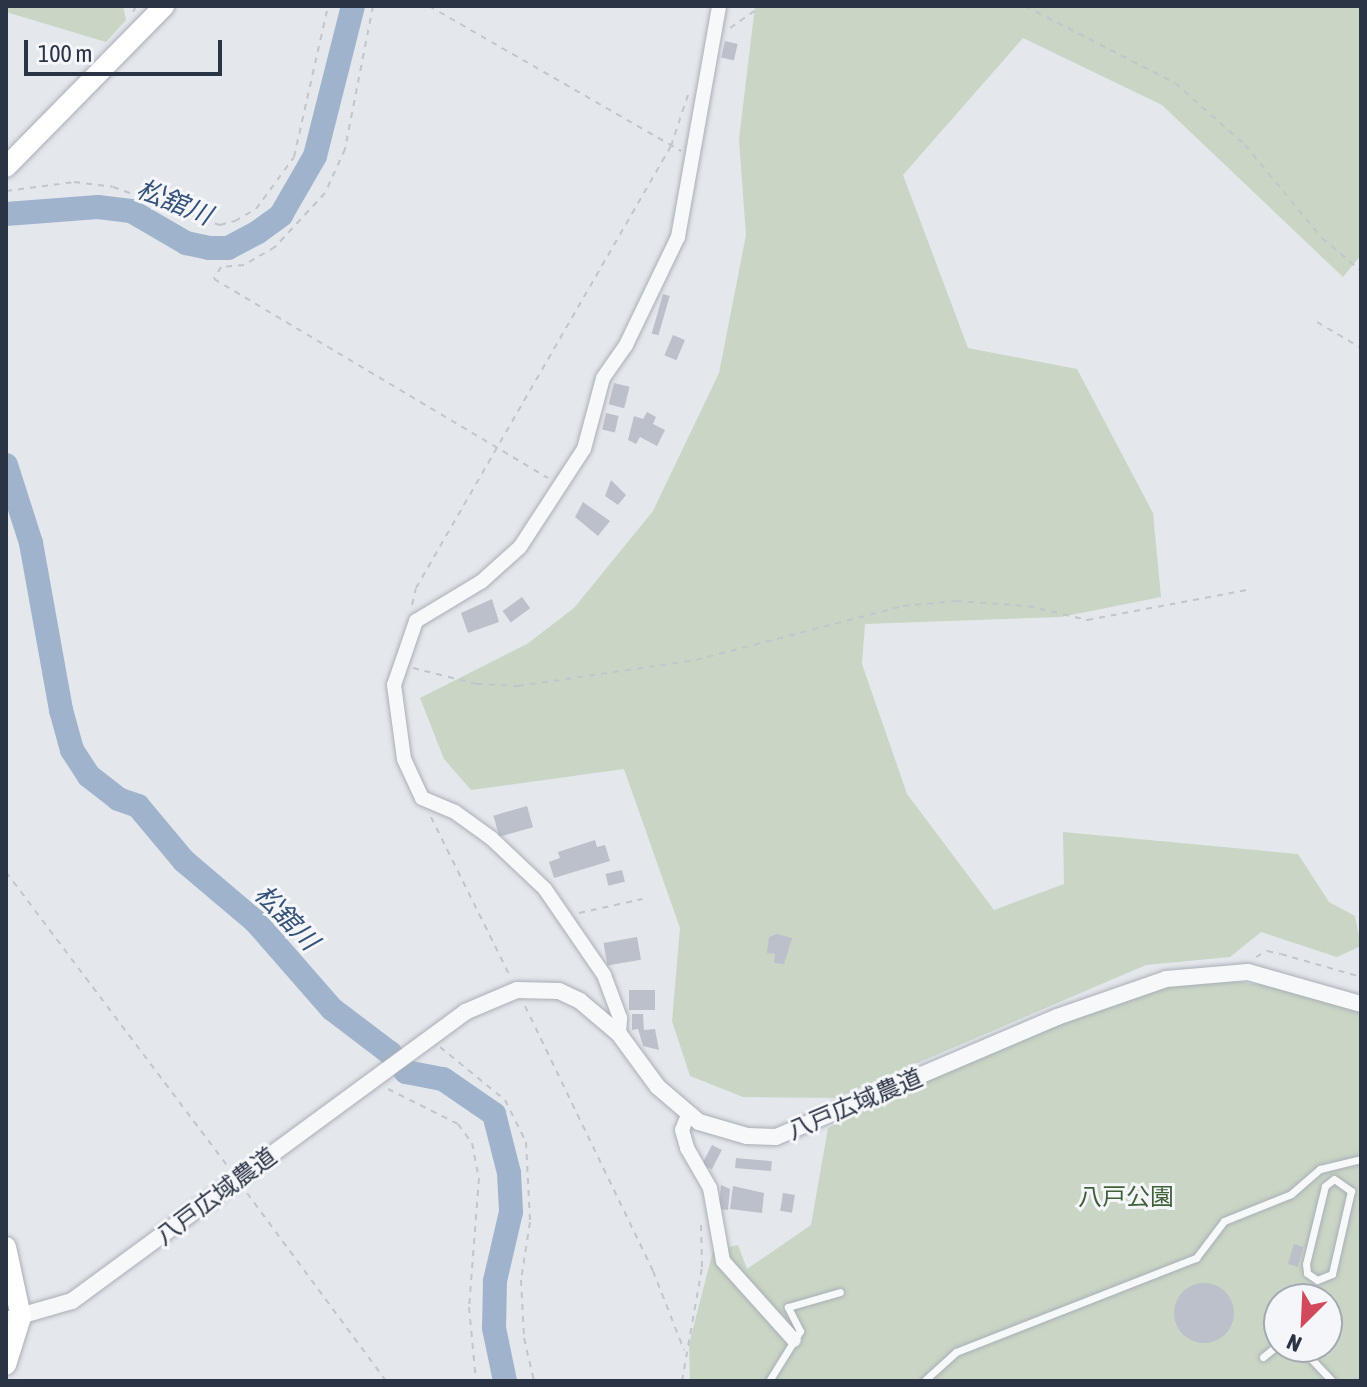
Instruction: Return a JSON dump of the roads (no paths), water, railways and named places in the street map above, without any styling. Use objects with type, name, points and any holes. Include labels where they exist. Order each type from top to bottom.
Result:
[{"type":"main road","points":[[6,167],[164,6]]},
{"type":"main road","points":[[6,1247],[14,1318],[6,1365]]},
{"type":"street","points":[[619,1034],[620,1018],[604,975],[567,918],[491,838],[455,812],[422,798],[404,759],[394,685],[398,664],[416,621],[481,582],[520,547],[563,487],[584,449],[603,378],[626,345],[678,237],[699,105],[717,37],[719,6]]},
{"type":"street","name":"八戸広域農道","points":[[14,1318],[72,1301],[465,1012],[517,990],[559,991],[619,1034],[658,1087],[688,1115],[711,1128],[747,1136],[798,1131],[1057,1017],[1166,979],[1248,972],[1361,1004]]},
{"type":"street","points":[[688,1115],[682,1130],[687,1148],[710,1188],[723,1261],[794,1340]]},
{"type":"lane","points":[[924,1381],[956,1352],[1196,1258],[1224,1221],[1291,1194],[1320,1169],[1361,1159]]},
{"type":"lane","points":[[1341,1181],[1351,1191],[1332,1274],[1322,1280],[1311,1278],[1306,1264],[1325,1186],[1341,1181]]},
{"type":"lane","points":[[769,1381],[800,1331],[788,1307],[840,1292]]},
{"type":"lane","points":[[1315,1363],[1332,1381]]},
{"type":"waterway","name":"松舘川","points":[[6,214],[98,207],[131,211],[186,243],[209,248],[228,248],[258,232],[281,215],[315,156],[353,6]]},
{"type":"waterway","name":"松舘川","points":[[6,465],[31,543],[61,710],[72,750],[89,776],[118,799],[138,806],[184,861],[255,921],[332,1009],[390,1053],[406,1072],[443,1079],[494,1114],[509,1173],[511,1212],[495,1281],[494,1328],[505,1381]]},
{"type":"park label","name":"八戸公園","points":[[1126,1197]]}]
